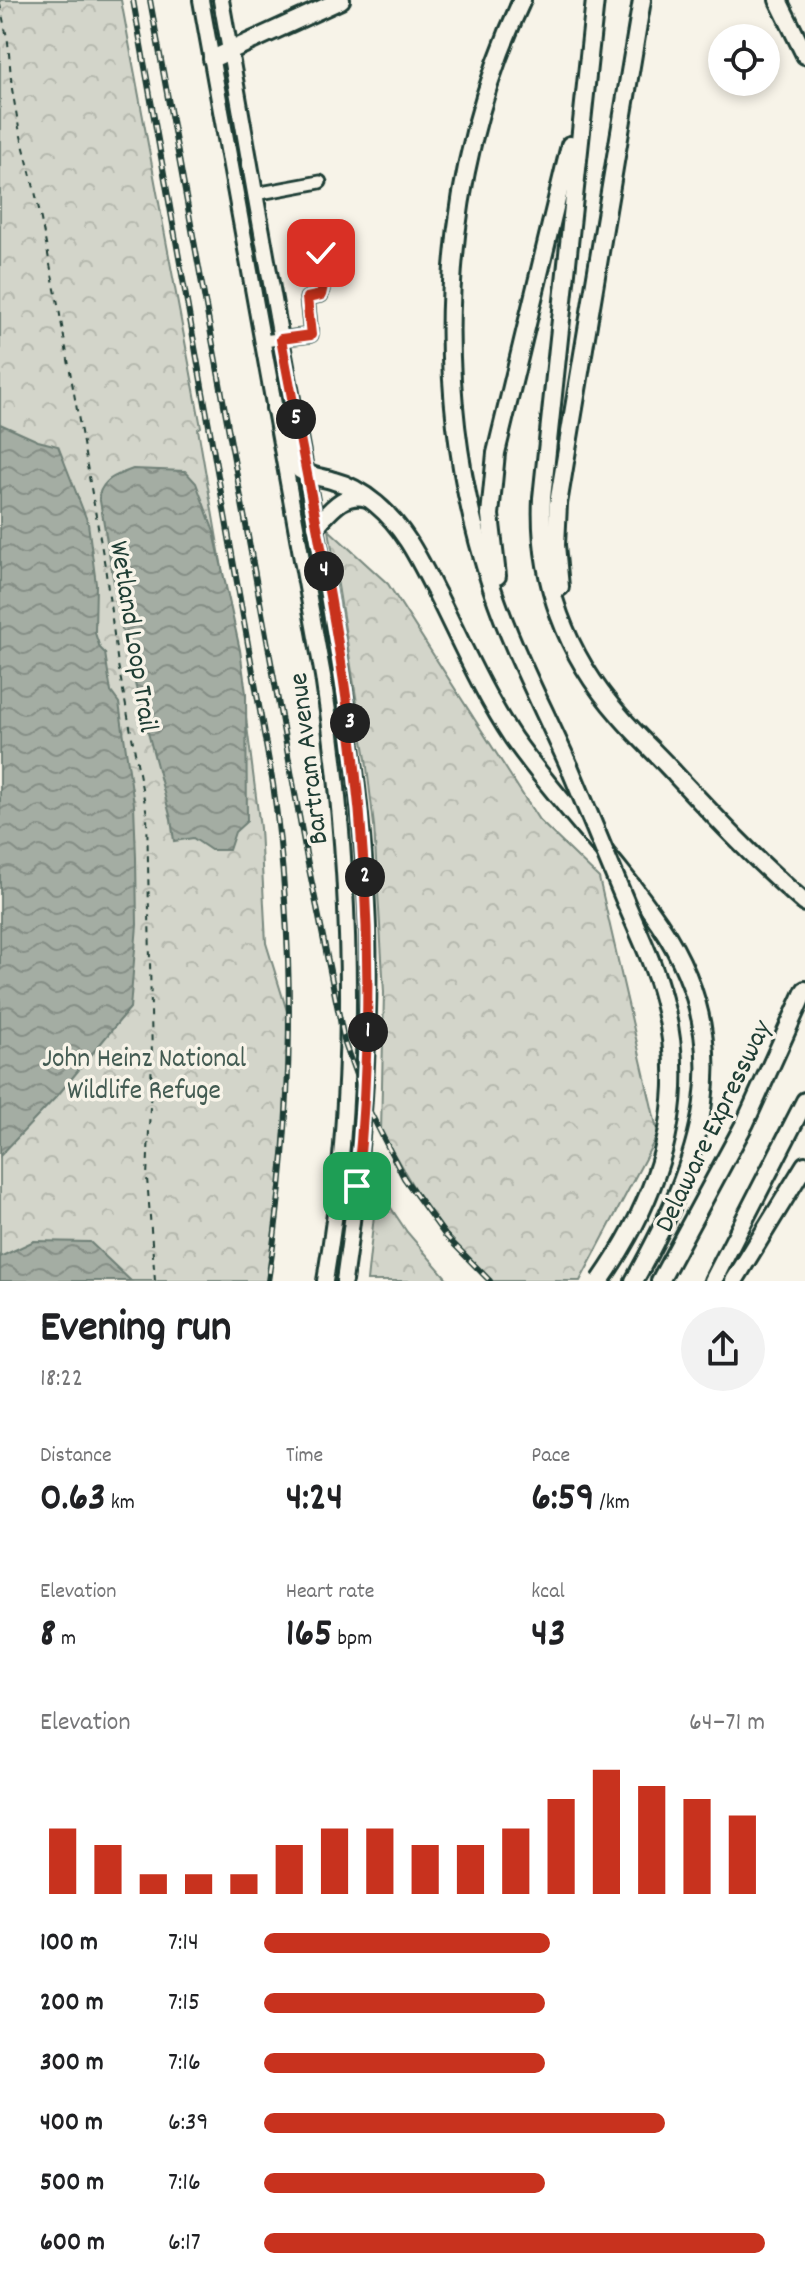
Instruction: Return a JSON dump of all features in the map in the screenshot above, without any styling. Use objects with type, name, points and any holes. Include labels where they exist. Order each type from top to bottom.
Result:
[{"type":"highway","points":[[212,59],[341,0]]},
{"type":"highway","points":[[522,0],[497,60],[469,157],[456,234],[450,337],[458,446],[477,541],[500,613],[569,766],[659,984],[670,1032],[672,1109],[657,1174],[631,1235],[600,1281]]},
{"type":"highway","points":[[531,680],[500,589],[490,529],[491,483],[499,438],[568,156],[592,0]]},
{"type":"highway","points":[[592,0],[544,472],[542,545],[554,602],[574,652],[604,697],[729,832],[805,903]]},
{"type":"highway","points":[[642,0],[561,490],[556,557],[564,607],[582,652],[601,682],[659,757]]},
{"type":"highway","points":[[778,0],[805,55]]},
{"type":"highway","points":[[275,408],[299,467],[306,474],[337,481],[368,498],[392,519],[408,540],[512,736],[657,920],[679,957],[691,986],[705,1053],[701,1120],[696,1146],[681,1189],[634,1281]]},
{"type":"highway","points":[[316,526],[345,499],[355,495],[368,498]]},
{"type":"highway","points":[[792,1020],[805,980]]},
{"type":"highway","name":"Delaware Expressway","points":[[660,1281],[745,1123],[805,990]]},
{"type":"highway","points":[[713,1281],[805,1101]]},
{"type":"highway","points":[[734,1281],[805,1165]]},
{"type":"main road","name":"Bartram Avenue","points":[[201,0],[323,676],[338,789],[346,880],[348,1019],[337,1198],[325,1281]]},
{"type":"main road","name":"Bartram Avenue","points":[[221,0],[353,748],[368,930],[369,1025],[357,1186],[344,1281]]},
{"type":"lane","points":[[255,194],[320,182]]},
{"type":"lane","points":[[263,341],[311,335],[307,298],[321,295],[325,277],[321,253],[324,239]]},
{"type":"path","name":"Wetland Loop Trail","points":[[0,5],[19,128],[58,304],[105,566],[118,665],[147,814],[152,1059],[147,1178],[155,1281]]},
{"type":"green space","name":"John Heinz National Wildlife Refuge","points":[[0,0],[121,0],[201,427],[198,429],[241,679],[260,828],[266,943],[290,1021],[288,1107],[280,1202],[267,1281],[0,1281]]},
{"type":"green space","points":[[329,530],[388,584],[539,820],[599,878],[658,1134],[580,1281],[491,1281],[455,1244],[424,1205],[381,1132],[384,992],[374,826]]},
{"type":"green space","points":[[377,1187],[407,1232],[449,1281],[367,1281]]},
{"type":"water","points":[[0,424],[38,441],[58,446],[88,523],[96,584],[95,633],[105,653],[111,692],[119,703],[134,804],[137,925],[130,1008],[58,1095],[0,1156]]},
{"type":"water","points":[[133,469],[185,471],[196,483],[214,532],[240,650],[246,693],[247,821],[235,832],[229,850],[211,850],[193,838],[174,841],[171,819],[125,646],[99,495],[108,481]]},
{"type":"water","points":[[34,1241],[90,1242],[131,1281],[0,1281],[0,1257]]},
{"type":"railway","points":[[133,0],[273,784],[280,847],[286,909],[289,1032],[283,1156],[268,1281]]},
{"type":"railway","points":[[150,0],[307,859],[345,1044],[367,1106],[404,1178],[445,1235],[490,1281]]},
{"type":"route","points":[[321,253],[325,277],[321,295],[307,298],[311,335],[281,339],[339,657],[358,794],[366,886],[369,1025],[357,1186]]}]
